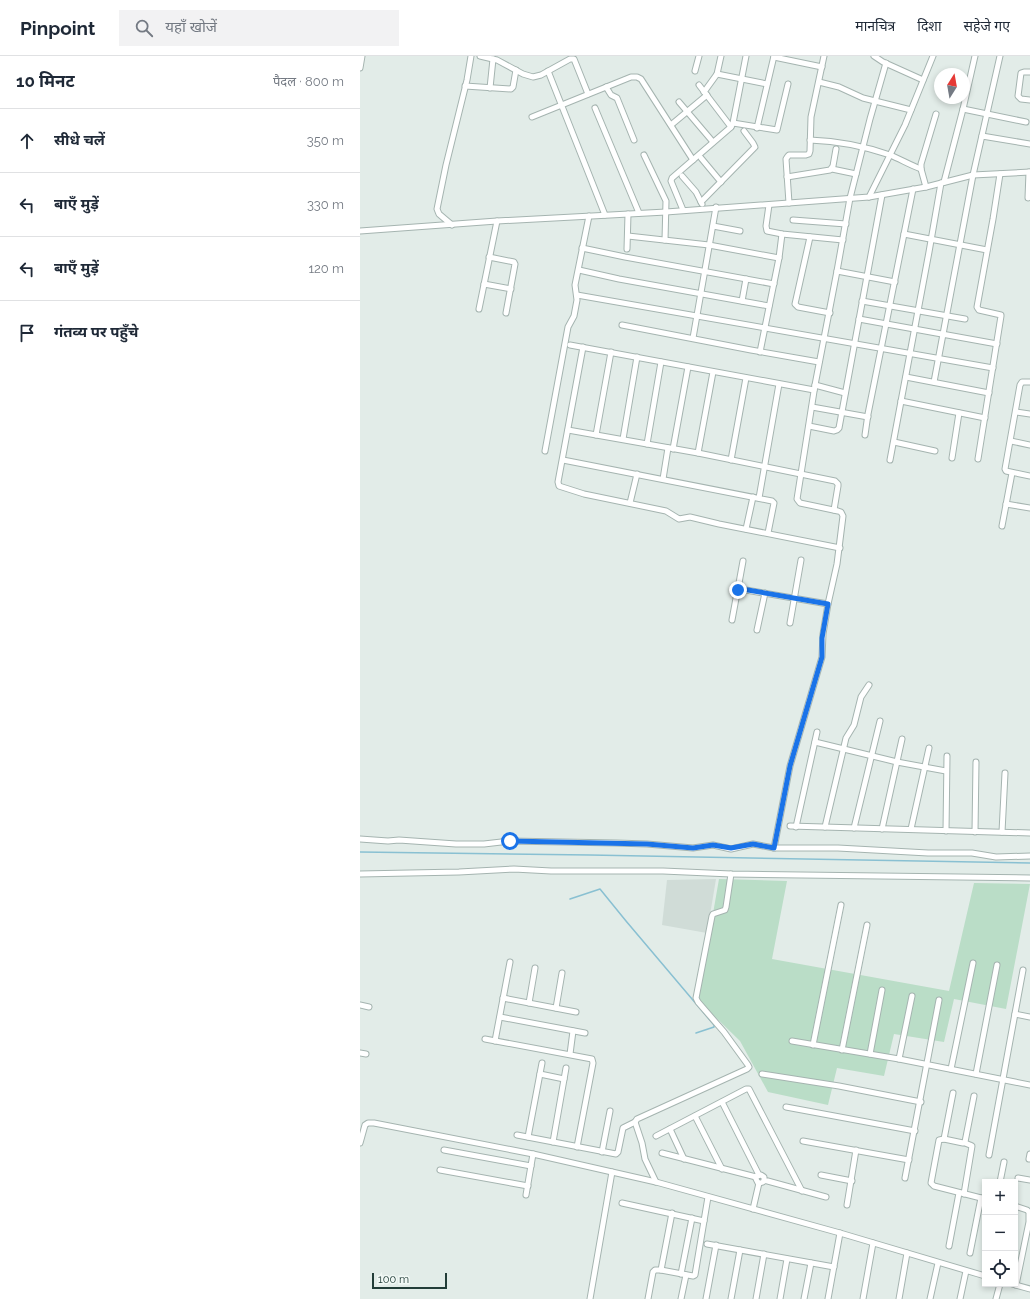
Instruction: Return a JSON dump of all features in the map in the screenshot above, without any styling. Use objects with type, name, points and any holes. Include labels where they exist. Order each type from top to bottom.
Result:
[{"type":"street","points":[[360,68],[362,56]]},
{"type":"street","points":[[452,225],[439,214],[437,209],[471,56]]},
{"type":"street","points":[[480,56],[493,59],[533,77],[541,75],[570,59],[574,59],[588,94]]},
{"type":"street","points":[[695,71],[699,56]]},
{"type":"street","points":[[671,125],[688,112],[706,93],[717,74],[721,56]]},
{"type":"street","points":[[683,210],[671,179],[732,125],[746,56]]},
{"type":"street","points":[[757,128],[774,56],[822,67]]},
{"type":"street","points":[[789,203],[786,159],[788,156],[808,154],[810,151],[811,117],[824,56]]},
{"type":"street","points":[[874,56],[923,80]]},
{"type":"street","points":[[869,197],[911,110],[933,56]]},
{"type":"street","points":[[890,460],[942,183],[963,109],[975,56]]},
{"type":"street","points":[[934,382],[973,175],[1000,56]]},
{"type":"street","points":[[490,88],[493,59]]},
{"type":"street","points":[[774,848],[790,766],[822,657],[822,638],[840,548],[843,516],[841,512],[798,503],[797,499],[800,473],[850,198],[886,63]]},
{"type":"street","points":[[465,86],[511,89],[516,70]]},
{"type":"street","points":[[548,71],[605,215]]},
{"type":"street","points":[[1030,72],[1021,73],[1018,96],[1021,99],[1030,100]]},
{"type":"street","points":[[717,74],[767,84]]},
{"type":"street","points":[[532,117],[630,77],[637,77],[641,79],[693,160]]},
{"type":"street","points":[[819,82],[839,87],[863,98],[911,110]]},
{"type":"street","points":[[699,85],[732,125],[775,131],[778,129],[788,84]]},
{"type":"street","points":[[606,87],[611,95],[617,98],[634,140]]},
{"type":"street","points":[[679,102],[713,142]]},
{"type":"street","points":[[595,108],[639,213]]},
{"type":"street","points":[[963,109],[1026,122]]},
{"type":"street","points":[[926,187],[921,169],[923,156],[936,114]]},
{"type":"street","points":[[701,202],[754,147],[753,142],[744,131]]},
{"type":"street","points":[[982,136],[1030,144]]},
{"type":"street","points":[[810,140],[836,142],[890,155],[921,169]]},
{"type":"street","points":[[832,169],[836,149]]},
{"type":"street","points":[[644,155],[666,201],[666,240]]},
{"type":"street","points":[[701,158],[721,182]]},
{"type":"street","points":[[787,177],[832,169],[856,174]]},
{"type":"street","points":[[360,231],[497,221],[666,212],[869,197],[926,187],[973,175],[1030,172],[1028,198]]},
{"type":"street","points":[[978,459],[1001,315],[979,310],[977,307],[1000,174]]},
{"type":"street","points":[[682,176],[696,192],[704,208]]},
{"type":"street","points":[[865,435],[913,189]]},
{"type":"street","points":[[809,426],[834,431],[837,430],[882,195]]},
{"type":"street","points":[[769,205],[766,230],[782,234],[842,240]]},
{"type":"street","points":[[693,338],[716,208]]},
{"type":"street","points":[[627,249],[628,214]]},
{"type":"street","points":[[545,451],[569,326],[574,316],[578,299],[575,287],[589,216]]},
{"type":"street","points":[[793,220],[846,224]]},
{"type":"street","points":[[479,309],[497,221]]},
{"type":"street","points":[[713,226],[740,231]]},
{"type":"street","points":[[760,352],[779,258],[782,234]]},
{"type":"street","points":[[904,234],[987,250]]},
{"type":"street","points":[[628,236],[709,245],[779,258]]},
{"type":"street","points":[[810,237],[794,304],[798,307],[830,313]]},
{"type":"street","points":[[582,248],[774,284]]},
{"type":"street","points":[[489,257],[515,263],[506,313]]},
{"type":"street","points":[[579,270],[619,279],[769,306]]},
{"type":"street","points":[[837,271],[895,282]]},
{"type":"street","points":[[742,301],[746,279]]},
{"type":"street","points":[[484,284],[511,289]]},
{"type":"street","points":[[576,295],[992,368]]},
{"type":"street","points":[[862,301],[965,320]]},
{"type":"street","points":[[859,318],[997,344]]},
{"type":"street","points":[[622,326],[819,362]]},
{"type":"street","points":[[570,345],[779,384],[845,393]]},
{"type":"street","points":[[583,347],[558,482],[559,486],[584,494],[666,511],[679,520],[690,517],[840,548]]},
{"type":"street","points":[[596,435],[611,352]]},
{"type":"street","points":[[622,439],[637,357]]},
{"type":"street","points":[[647,444],[661,362]]},
{"type":"street","points":[[663,479],[688,367]]},
{"type":"street","points":[[698,453],[713,372]]},
{"type":"street","points":[[906,377],[989,393]]},
{"type":"street","points":[[731,460],[746,378]]},
{"type":"street","points":[[1030,382],[1024,381],[1021,383],[1006,469],[1006,471],[1012,473],[1030,476]]},
{"type":"street","points":[[759,498],[779,384]]},
{"type":"street","points":[[901,401],[985,418]]},
{"type":"street","points":[[812,407],[868,417]]},
{"type":"street","points":[[1016,412],[1030,414]]},
{"type":"street","points":[[952,458],[958,413]]},
{"type":"street","points":[[568,430],[698,453],[800,473],[836,482],[838,486],[834,510]]},
{"type":"street","points":[[1011,441],[1030,444]]},
{"type":"street","points":[[894,442],[935,451]]},
{"type":"street","points":[[563,460],[772,500],[774,502],[768,533]]},
{"type":"street","points":[[1002,526],[1012,473]]},
{"type":"street","points":[[630,503],[636,474]]},
{"type":"street","points":[[746,529],[753,497]]},
{"type":"street","points":[[1006,504],[1030,508]]},
{"type":"street","points":[[790,623],[801,560]]},
{"type":"street","points":[[732,620],[737,593],[739,590],[743,561]]},
{"type":"street","points":[[739,590],[742,589],[828,604]]},
{"type":"street","points":[[758,630],[765,593]]},
{"type":"street","points":[[825,827],[846,738],[854,725],[861,697],[869,685]]},
{"type":"street","points":[[854,828],[880,721]]},
{"type":"street","points":[[796,827],[817,732]]},
{"type":"street","points":[[882,829],[902,739]]},
{"type":"street","points":[[815,742],[897,762],[946,770]]},
{"type":"street","points":[[911,829],[929,748]]},
{"type":"street","points":[[946,831],[947,756]]},
{"type":"street","points":[[975,832],[976,762]]},
{"type":"street","points":[[1002,832],[1006,773]]},
{"type":"street","points":[[790,826],[1030,833]]},
{"type":"street","points":[[360,839],[456,844],[484,844],[510,841],[616,843],[693,848],[713,845],[731,848],[753,844],[774,848],[838,848],[972,853],[996,857],[1030,856]]},
{"type":"street","points":[[360,874],[459,872],[514,869],[551,871],[663,871],[731,874],[1030,878]]},
{"type":"street","points":[[517,1135],[614,1154],[617,1153],[623,1130],[626,1126],[635,1122],[638,1117],[747,1069],[748,1065],[733,1044],[696,998],[712,916],[713,914],[723,911],[726,907],[731,874]]},
{"type":"street","points":[[813,1045],[841,905]]},
{"type":"street","points":[[842,1050],[867,925]]},
{"type":"street","points":[[495,1041],[510,962]]},
{"type":"street","points":[[951,1069],[973,963]]},
{"type":"street","points":[[976,1074],[998,965]]},
{"type":"street","points":[[529,1003],[535,968]]},
{"type":"street","points":[[989,1155],[1023,970]]},
{"type":"street","points":[[556,1008],[562,973]]},
{"type":"street","points":[[870,1054],[882,990]]},
{"type":"street","points":[[899,1059],[912,996]]},
{"type":"street","points":[[503,998],[576,1012]]},
{"type":"street","points":[[905,1178],[940,1000]]},
{"type":"street","points":[[360,1005],[369,1007]]},
{"type":"street","points":[[1015,1014],[1030,1017]]},
{"type":"street","points":[[500,1017],[585,1033]]},
{"type":"street","points":[[570,1054],[573,1031]]},
{"type":"street","points":[[485,1039],[590,1058],[593,1061],[577,1147]]},
{"type":"street","points":[[792,1042],[928,1064],[1030,1084]]},
{"type":"street","points":[[360,1053],[366,1054]]},
{"type":"street","points":[[528,1137],[542,1063]]},
{"type":"street","points":[[553,1142],[566,1068]]},
{"type":"street","points":[[540,1074],[564,1079]]},
{"type":"street","points":[[762,1074],[839,1086],[920,1102]]},
{"type":"street","points":[[656,1136],[746,1089],[750,1090],[802,1191]]},
{"type":"street","points":[[944,1139],[952,1093]]},
{"type":"street","points":[[965,1143],[974,1096]]},
{"type":"street","points":[[722,1102],[758,1176],[756,1180],[759,1183],[753,1209]]},
{"type":"street","points":[[786,1107],[915,1131]]},
{"type":"street","points":[[602,1152],[610,1111]]},
{"type":"street","points":[[695,1116],[722,1169]]},
{"type":"street","points":[[635,1122],[646,1162],[656,1182]]},
{"type":"street","points":[[360,1142],[365,1125],[368,1123],[374,1123],[533,1154],[656,1182],[840,1233],[982,1275]]},
{"type":"street","points":[[670,1129],[684,1159]]},
{"type":"street","points":[[949,1246],[962,1193],[972,1146],[970,1144],[940,1139],[938,1141],[932,1183],[934,1186],[962,1193],[982,1199]]},
{"type":"street","points":[[803,1141],[909,1160]]},
{"type":"street","points":[[444,1150],[531,1166]]},
{"type":"street","points":[[848,1205],[856,1150]]},
{"type":"street","points":[[662,1153],[722,1169],[763,1176],[764,1180],[826,1197]]},
{"type":"street","points":[[526,1195],[533,1154]]},
{"type":"street","points":[[1001,1179],[1004,1162]]},
{"type":"street","points":[[440,1170],[528,1186]]},
{"type":"street","points":[[590,1299],[612,1172]]},
{"type":"street","points":[[821,1175],[852,1181]]},
{"type":"street","points":[[1018,1178],[1030,1180]]},
{"type":"street","points":[[759,1183],[763,1182],[764,1180]]},
{"type":"street","points":[[648,1299],[653,1272],[655,1270],[693,1276],[696,1273],[708,1197]]},
{"type":"street","points":[[622,1203],[704,1221]]},
{"type":"street","points":[[970,1253],[982,1203]]},
{"type":"street","points":[[1018,1207],[1028,1211],[1029,1222],[1018,1268]]},
{"type":"street","points":[[661,1270],[672,1213]]},
{"type":"street","points":[[681,1299],[683,1274],[692,1218]]},
{"type":"street","points":[[828,1299],[840,1233]]},
{"type":"street","points":[[863,1299],[873,1243]]},
{"type":"street","points":[[707,1244],[834,1267]]},
{"type":"street","points":[[706,1299],[716,1246]]},
{"type":"street","points":[[731,1299],[740,1250]]},
{"type":"street","points":[[899,1299],[907,1253]]},
{"type":"street","points":[[756,1299],[764,1254]]},
{"type":"street","points":[[780,1299],[787,1259]]},
{"type":"street","points":[[930,1299],[938,1262]]},
{"type":"street","points":[[804,1299],[811,1263]]},
{"type":"street","points":[[960,1299],[966,1271]]},
{"type":"street","points":[[1018,1286],[1030,1289]]},
{"type":"street","points":[[996,1299],[999,1287]]},
{"type":"shaded area","points":[[716,879],[707,933],[662,925],[667,880]]},
{"type":"green space","points":[[719,879],[787,881],[772,959],[949,991],[974,883],[1030,884],[1006,1009],[954,999],[944,1042],[894,1034],[884,1076],[837,1068],[828,1105],[768,1092],[740,1041],[698,1000]]},
{"type":"waterway","points":[[360,852],[1030,863]]},
{"type":"waterway","points":[[570,899],[600,889],[714,1025],[714,1027],[696,1033]]},
{"type":"route","points":[[510,841],[647,844],[693,848],[708,845],[731,848],[756,844],[774,848],[790,766],[823,654],[822,638],[828,604],[742,589],[738,590]]}]
